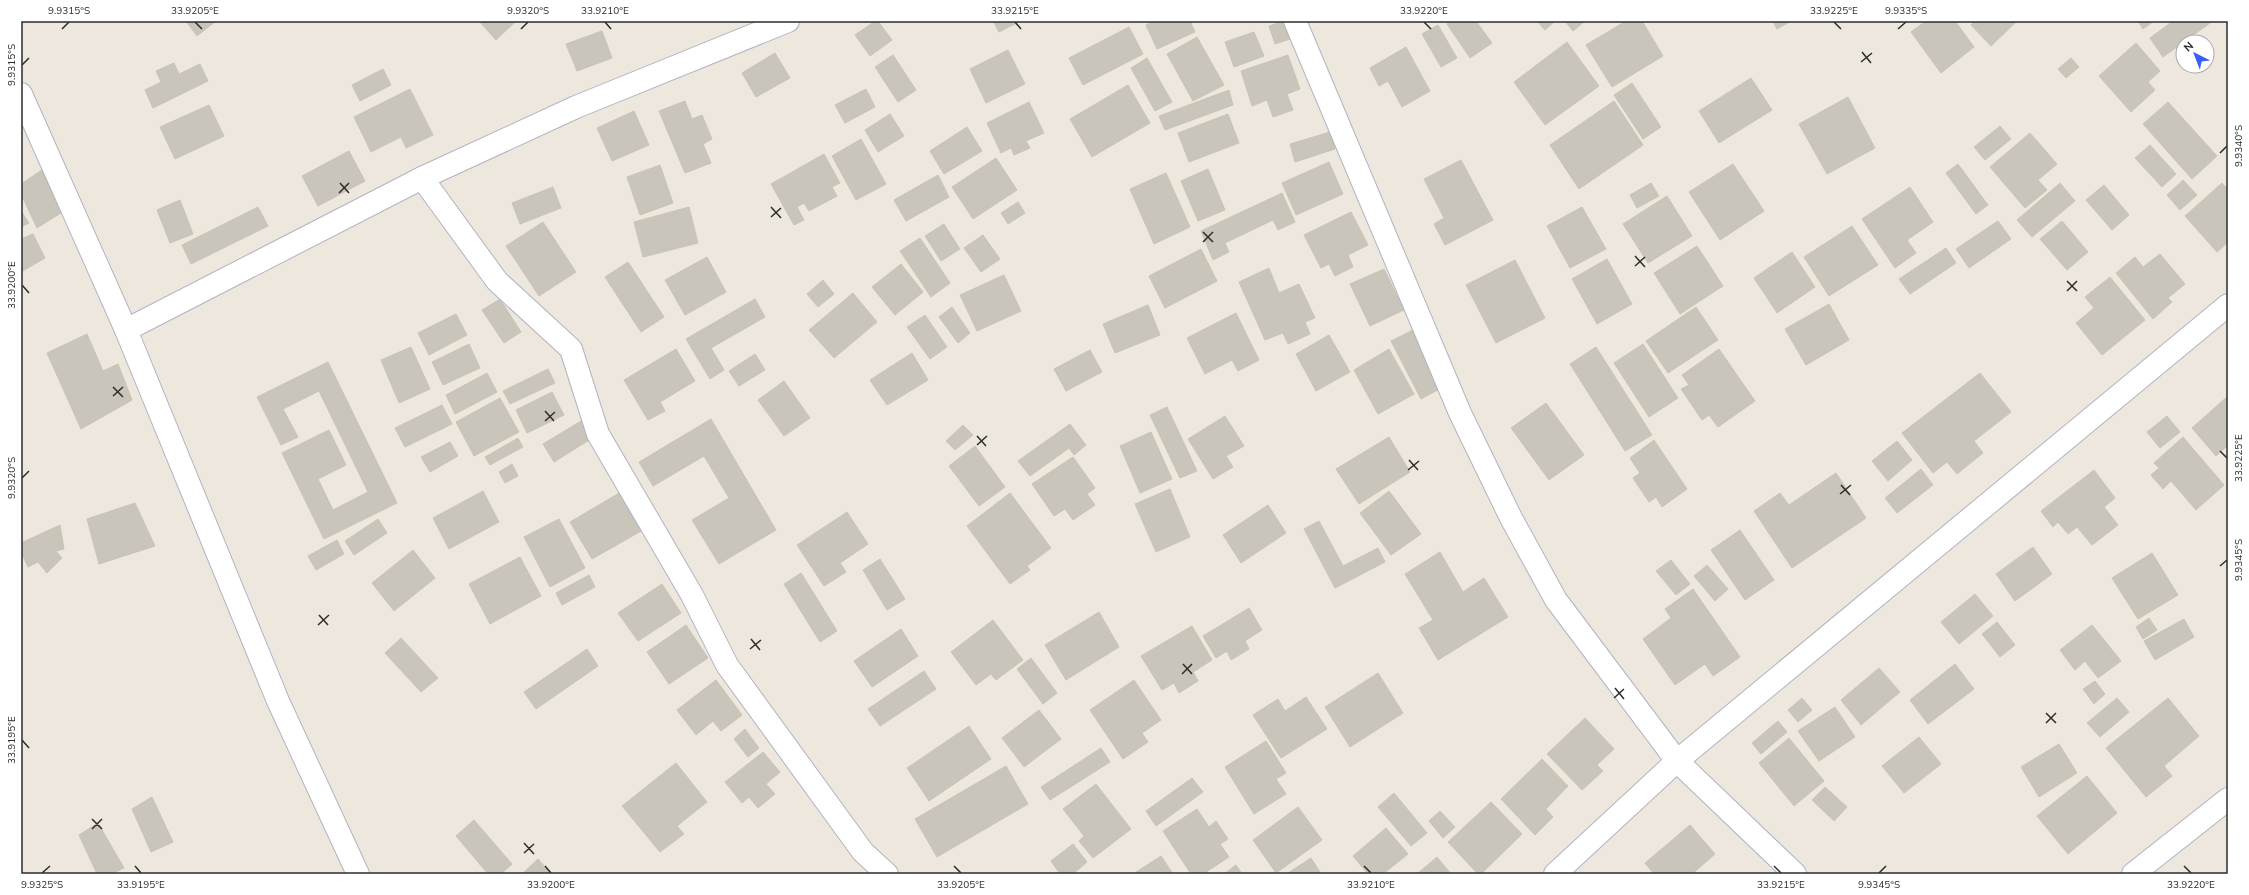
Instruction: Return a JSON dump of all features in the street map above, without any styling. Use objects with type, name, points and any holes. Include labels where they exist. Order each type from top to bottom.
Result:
[{"type":"street","points":[[126,330],[422,178],[576,107],[788,21]]},
{"type":"street","points":[[1295,21],[1460,413],[1511,518],[1556,600],[1678,761],[1795,874]]},
{"type":"street","points":[[21,94],[126,330],[278,701],[358,874]]},
{"type":"street","points":[[422,178],[497,281],[571,348],[598,434],[692,596],[727,665],[863,852],[887,874]]},
{"type":"street","points":[[1555,874],[1678,761],[2228,305]]},
{"type":"street","points":[[2133,874],[2228,799]]},
{"type":"building","points":[[186,21],[216,21],[197,36]]},
{"type":"building","points":[[479,21],[516,21],[496,40]]},
{"type":"building","points":[[875,21],[878,21],[892,40],[870,56],[855,35]]},
{"type":"building","points":[[993,21],[1021,21],[999,32]]},
{"type":"building","points":[[1155,21],[1190,21],[1195,32],[1157,49],[1146,25]]},
{"type":"building","points":[[1287,21],[1293,38],[1275,44],[1269,26]]},
{"type":"building","points":[[1452,21],[1476,21],[1492,43],[1470,58],[1447,24]]},
{"type":"building","points":[[1537,21],[1555,21],[1545,30]]},
{"type":"building","points":[[1565,21],[1585,21],[1573,31]]},
{"type":"building","points":[[1626,21],[1642,21],[1663,56],[1612,87],[1586,45]]},
{"type":"building","points":[[1773,21],[1791,21],[1777,29]]},
{"type":"building","points":[[1926,21],[1955,21],[1974,47],[1941,73],[1911,32]]},
{"type":"building","points":[[1975,21],[2017,21],[1991,46],[1971,25]]},
{"type":"building","points":[[2138,21],[2154,21],[2143,29]]},
{"type":"building","points":[[2173,21],[2209,21],[2210,23],[2195,34],[2175,34],[2175,48],[2163,57],[2150,38]]},
{"type":"building","points":[[1438,25],[1457,58],[1441,67],[1422,34]]},
{"type":"building","points":[[1129,27],[1143,54],[1083,85],[1069,58]]},
{"type":"building","points":[[602,31],[612,58],[577,71],[566,44]]},
{"type":"building","points":[[1254,32],[1264,56],[1234,67],[1225,42]]},
{"type":"building","points":[[1197,37],[1224,85],[1193,101],[1167,54]]},
{"type":"building","points":[[1567,42],[1599,86],[1545,125],[1514,82]]},
{"type":"building","points":[[2136,43],[2160,71],[2148,82],[2155,90],[2131,112],[2099,76]]},
{"type":"building","points":[[1406,47],[1430,91],[1402,107],[1388,81],[1379,86],[1370,68]]},
{"type":"building","points":[[1008,50],[1025,84],[986,103],[970,69]]},
{"type":"building","points":[[775,53],[790,78],[756,97],[742,73]]},
{"type":"building","points":[[893,55],[916,90],[898,102],[875,67]]},
{"type":"building","points":[[1288,55],[1300,89],[1287,94],[1293,110],[1273,117],[1267,100],[1252,106],[1241,71]]},
{"type":"building","points":[[1147,58],[1172,102],[1155,111],[1131,68]]},
{"type":"building","points":[[2071,58],[2079,67],[2066,78],[2058,69]]},
{"type":"building","points":[[174,63],[179,74],[200,64],[208,81],[153,108],[145,90],[161,82],[156,71]]},
{"type":"building","points":[[383,69],[391,85],[360,101],[352,85]]},
{"type":"building","points":[[1751,78],[1772,110],[1719,143],[1699,111]]},
{"type":"building","points":[[1632,83],[1661,127],[1643,139],[1614,95]]},
{"type":"building","points":[[1128,85],[1150,123],[1092,157],[1070,119]]},
{"type":"building","points":[[410,89],[433,135],[406,148],[401,137],[371,152],[354,117]]},
{"type":"building","points":[[866,89],[875,107],[845,123],[835,105]]},
{"type":"building","points":[[1229,90],[1233,105],[1165,130],[1159,116]]},
{"type":"building","points":[[1848,97],[1875,148],[1827,174],[1799,124]]},
{"type":"building","points":[[685,101],[692,119],[702,115],[712,139],[703,144],[711,163],[685,173],[659,111]]},
{"type":"building","points":[[1614,101],[1643,145],[1579,189],[1550,145]]},
{"type":"building","points":[[1029,102],[1044,133],[1026,141],[1030,148],[1014,155],[1011,148],[1001,153],[987,123]]},
{"type":"building","points":[[2168,102],[2217,156],[2192,179],[2143,124]]},
{"type":"building","points":[[209,105],[224,136],[175,159],[160,127]]},
{"type":"building","points":[[634,111],[649,145],[612,161],[597,128]]},
{"type":"building","points":[[890,114],[904,136],[878,152],[865,130]]},
{"type":"building","points":[[1228,114],[1239,143],[1189,162],[1178,133]]},
{"type":"building","points":[[2000,126],[2011,139],[1985,160],[1974,147]]},
{"type":"building","points":[[967,127],[982,151],[944,174],[930,151]]},
{"type":"building","points":[[1330,132],[1335,149],[1295,162],[1290,144]]},
{"type":"building","points":[[2030,133],[2057,164],[2038,180],[2047,190],[2025,208],[1990,167]]},
{"type":"building","points":[[861,139],[886,184],[856,200],[832,156]]},
{"type":"building","points":[[2150,145],[2176,174],[2162,187],[2135,158]]},
{"type":"building","points":[[349,151],[365,181],[318,206],[302,176]]},
{"type":"building","points":[[824,154],[840,183],[832,187],[837,196],[809,211],[804,203],[797,207],[804,220],[794,225],[771,184]]},
{"type":"building","points":[[996,158],[1017,190],[973,219],[952,187]]},
{"type":"building","points":[[1461,160],[1493,220],[1445,245],[1434,224],[1444,218],[1424,179]]},
{"type":"building","points":[[1329,162],[1343,194],[1296,215],[1282,183]]},
{"type":"building","points":[[1733,164],[1764,211],[1720,240],[1689,192]]},
{"type":"building","points":[[1958,164],[1988,205],[1976,214],[1946,173]]},
{"type":"building","points":[[660,165],[673,203],[640,215],[627,177]]},
{"type":"building","points":[[45,168],[64,211],[37,228],[21,194],[21,184]]},
{"type":"building","points":[[1208,169],[1225,210],[1198,221],[1181,181]]},
{"type":"building","points":[[1166,173],[1190,227],[1154,244],[1130,189]]},
{"type":"building","points":[[938,175],[949,197],[906,221],[894,200]]},
{"type":"building","points":[[2183,180],[2197,195],[2180,210],[2167,195]]},
{"type":"building","points":[[1651,183],[1659,196],[1637,208],[1630,195]]},
{"type":"building","points":[[2060,183],[2075,201],[2032,237],[2017,220]]},
{"type":"building","points":[[2222,183],[2228,190],[2228,242],[2217,252],[2185,216]]},
{"type":"building","points":[[2104,185],[2129,215],[2112,230],[2086,200]]},
{"type":"building","points":[[553,187],[561,208],[520,224],[512,203]]},
{"type":"building","points":[[1910,187],[1933,222],[1907,240],[1916,253],[1895,268],[1862,219]]},
{"type":"building","points":[[1282,193],[1295,222],[1278,230],[1273,220],[1225,243],[1229,252],[1213,260],[1201,231]]},
{"type":"building","points":[[1667,196],[1692,236],[1648,263],[1623,224]]},
{"type":"building","points":[[180,200],[193,234],[170,243],[157,210]]},
{"type":"building","points":[[1018,202],[1025,213],[1008,224],[1001,213]]},
{"type":"building","points":[[258,207],[268,226],[191,264],[182,245]]},
{"type":"building","points":[[689,207],[698,243],[643,257],[634,222]]},
{"type":"building","points":[[1582,207],[1606,249],[1570,268],[1547,226]]},
{"type":"building","points":[[21,211],[29,223],[21,227]]},
{"type":"building","points":[[1351,212],[1368,245],[1348,255],[1353,267],[1335,276],[1329,264],[1321,268],[1304,235]]},
{"type":"building","points":[[1998,221],[2011,239],[1969,268],[1956,249]]},
{"type":"building","points":[[2062,221],[2088,252],[2067,270],[2040,239]]},
{"type":"building","points":[[543,222],[576,272],[539,296],[506,246]]},
{"type":"building","points":[[944,224],[960,249],[941,261],[925,236]]},
{"type":"building","points":[[1852,226],[1878,265],[1829,296],[1804,257]]},
{"type":"building","points":[[33,234],[45,258],[21,272],[21,239]]},
{"type":"building","points":[[983,235],[1000,259],[981,272],[964,248]]},
{"type":"building","points":[[920,238],[950,283],[931,297],[900,251]]},
{"type":"building","points":[[1697,246],[1723,286],[1680,314],[1654,273]]},
{"type":"building","points":[[1946,248],[1956,263],[1910,294],[1899,279]]},
{"type":"building","points":[[1201,249],[1217,281],[1165,308],[1149,276]]},
{"type":"building","points":[[1792,252],[1815,287],[1777,313],[1754,278]]},
{"type":"building","points":[[2160,254],[2185,284],[2168,298],[2172,302],[2153,319],[2116,273],[2135,257],[2143,267]]},
{"type":"building","points":[[707,257],[726,292],[685,315],[665,280]]},
{"type":"building","points":[[1607,259],[1632,304],[1597,324],[1572,279]]},
{"type":"building","points":[[1515,260],[1545,318],[1496,343],[1466,285]]},
{"type":"building","points":[[628,262],[664,317],[641,332],[605,277]]},
{"type":"building","points":[[901,264],[923,292],[895,315],[872,287]]},
{"type":"building","points":[[1269,268],[1279,293],[1299,284],[1315,318],[1305,322],[1310,334],[1288,344],[1283,333],[1265,340],[1239,282]]},
{"type":"building","points":[[1384,269],[1404,310],[1370,326],[1350,284]]},
{"type":"building","points":[[1004,275],[1021,311],[977,331],[960,295]]},
{"type":"building","points":[[2110,277],[2145,320],[2102,355],[2076,323],[2094,308],[2085,297]]},
{"type":"building","points":[[823,280],[834,294],[818,307],[807,294]]},
{"type":"building","points":[[853,293],[877,322],[834,358],[809,330]]},
{"type":"building","points":[[500,299],[521,332],[504,343],[482,310]]},
{"type":"building","points":[[755,299],[765,317],[711,348],[724,370],[710,379],[686,339]]},
{"type":"building","points":[[1829,304],[1849,340],[1806,365],[1785,329]]},
{"type":"building","points":[[1148,305],[1160,335],[1115,353],[1103,324]]},
{"type":"building","points":[[952,307],[970,333],[958,343],[939,317]]},
{"type":"building","points":[[1696,307],[1718,340],[1668,373],[1646,341]]},
{"type":"building","points":[[1236,313],[1259,360],[1238,371],[1232,360],[1205,374],[1187,338]]},
{"type":"building","points":[[456,314],[467,335],[429,355],[418,333]]},
{"type":"building","points":[[925,315],[947,347],[930,359],[907,327]]},
{"type":"building","points":[[1415,329],[1445,386],[1421,399],[1391,341]]},
{"type":"building","points":[[87,334],[103,371],[118,364],[132,400],[81,429],[47,353]]},
{"type":"building","points":[[1329,335],[1350,372],[1316,391],[1296,354]]},
{"type":"building","points":[[469,344],[480,368],[443,385],[432,362]]},
{"type":"building","points":[[1643,344],[1678,398],[1649,417],[1614,363]]},
{"type":"building","points":[[411,347],[430,389],[399,403],[381,360]]},
{"type":"building","points":[[1596,347],[1652,435],[1625,451],[1570,364]]},
{"type":"building","points":[[676,349],[695,381],[660,402],[665,411],[648,420],[624,380]]},
{"type":"building","points":[[1389,349],[1414,394],[1378,414],[1354,370]]},
{"type":"building","points":[[1719,349],[1755,401],[1718,427],[1709,415],[1702,420],[1681,389],[1689,385],[1682,375]]},
{"type":"building","points":[[1090,350],[1102,372],[1066,391],[1054,369]]},
{"type":"building","points":[[912,353],[928,380],[887,405],[870,380]]},
{"type":"building","points":[[755,354],[765,370],[739,386],[729,371]]},
{"type":"building","points":[[328,362],[397,503],[324,539],[282,453],[329,430],[346,465],[318,479],[333,510],[368,492],[319,391],[283,409],[298,437],[281,445],[257,397]]},
{"type":"building","points":[[548,369],[555,383],[510,404],[503,391]]},
{"type":"building","points":[[487,373],[497,392],[455,414],[446,395]]},
{"type":"building","points":[[1980,373],[2011,412],[1974,441],[1983,453],[1957,474],[1947,462],[1933,473],[1902,433]]},
{"type":"building","points":[[784,381],[810,418],[784,436],[758,400]]},
{"type":"building","points":[[552,392],[564,415],[527,433],[516,410]]},
{"type":"building","points":[[2228,396],[2228,445],[2216,456],[2192,428]]},
{"type":"building","points":[[500,398],[519,432],[474,456],[456,422]]},
{"type":"building","points":[[1546,403],[1584,455],[1549,480],[1511,428]]},
{"type":"building","points":[[442,405],[452,424],[405,447],[395,428]]},
{"type":"building","points":[[1167,407],[1197,471],[1180,478],[1150,415]]},
{"type":"building","points":[[591,415],[602,432],[554,462],[543,444]]},
{"type":"building","points":[[1225,416],[1244,446],[1226,456],[1233,467],[1213,479],[1188,439]]},
{"type":"building","points":[[2167,416],[2180,432],[2160,448],[2147,432]]},
{"type":"building","points":[[711,419],[776,530],[719,564],[692,520],[729,498],[704,456],[653,486],[639,462]]},
{"type":"building","points":[[1070,424],[1086,445],[1074,455],[1069,448],[1030,476],[1018,461]]},
{"type":"building","points":[[963,425],[973,435],[955,450],[946,441]]},
{"type":"building","points":[[1151,432],[1172,479],[1140,493],[1120,446]]},
{"type":"building","points":[[1389,437],[1410,472],[1359,504],[1336,469]]},
{"type":"building","points":[[2183,437],[2224,485],[2196,510],[2171,481],[2163,489],[2151,475],[2159,468],[2154,463]]},
{"type":"building","points":[[518,438],[523,447],[490,465],[485,457]]},
{"type":"building","points":[[1654,440],[1687,489],[1662,507],[1656,497],[1649,502],[1633,478],[1640,473],[1630,458]]},
{"type":"building","points":[[1897,441],[1912,460],[1888,481],[1872,461]]},
{"type":"building","points":[[450,442],[458,456],[430,472],[421,457]]},
{"type":"building","points":[[975,446],[1005,487],[979,506],[949,466]]},
{"type":"building","points":[[1073,457],[1095,488],[1087,494],[1095,505],[1073,520],[1065,509],[1054,516],[1032,484]]},
{"type":"building","points":[[512,464],[518,476],[505,483],[499,472]]},
{"type":"building","points":[[1921,469],[1933,485],[1897,513],[1885,498]]},
{"type":"building","points":[[2094,470],[2115,498],[2104,507],[2118,525],[2092,545],[2077,527],[2068,534],[2058,522],[2053,527],[2041,511]]},
{"type":"building","points":[[1836,473],[1866,518],[1792,568],[1754,511],[1780,493],[1789,505]]},
{"type":"building","points":[[1170,489],[1190,537],[1156,552],[1135,504]]},
{"type":"building","points":[[483,491],[499,522],[449,549],[433,518]]},
{"type":"building","points":[[1389,491],[1421,534],[1391,555],[1360,513]]},
{"type":"building","points":[[621,492],[643,530],[592,559],[570,522]]},
{"type":"building","points":[[1010,493],[1051,548],[1027,566],[1030,570],[1010,584],[967,526]]},
{"type":"building","points":[[135,503],[155,546],[99,564],[87,519]]},
{"type":"building","points":[[1268,505],[1286,533],[1241,563],[1223,535]]},
{"type":"building","points":[[847,512],[868,544],[840,563],[846,572],[824,586],[797,545]]},
{"type":"building","points":[[378,519],[387,533],[354,555],[345,541]]},
{"type":"building","points":[[559,519],[585,568],[550,587],[524,537]]},
{"type":"building","points":[[1319,521],[1343,566],[1378,548],[1385,562],[1335,588],[1304,529]]},
{"type":"building","points":[[60,525],[64,549],[56,551],[62,558],[47,573],[38,562],[28,567],[21,552],[21,543]]},
{"type":"building","points":[[1740,530],[1774,580],[1745,600],[1711,550]]},
{"type":"building","points":[[337,540],[344,554],[316,570],[308,556]]},
{"type":"building","points":[[2033,547],[2052,574],[2015,601],[1996,574]]},
{"type":"building","points":[[413,550],[435,578],[394,611],[372,583]]},
{"type":"building","points":[[1440,552],[1463,592],[1484,578],[1508,617],[1438,660],[1419,628],[1433,620],[1405,574]]},
{"type":"building","points":[[2152,553],[2178,595],[2138,619],[2112,578]]},
{"type":"building","points":[[520,557],[541,596],[490,624],[469,584]]},
{"type":"building","points":[[880,559],[905,599],[887,610],[863,570]]},
{"type":"building","points":[[1671,560],[1690,584],[1676,595],[1656,571]]},
{"type":"building","points":[[1707,565],[1728,589],[1715,601],[1694,576]]},
{"type":"building","points":[[801,573],[837,631],[820,642],[784,584]]},
{"type":"building","points":[[589,575],[595,587],[562,605],[556,593]]},
{"type":"building","points":[[662,584],[681,613],[638,641],[618,613]]},
{"type":"building","points":[[1693,589],[1740,657],[1713,676],[1705,664],[1675,685],[1643,639],[1671,618],[1665,609]]},
{"type":"building","points":[[1975,594],[1993,616],[1959,644],[1941,622]]},
{"type":"building","points":[[1249,608],[1262,630],[1245,641],[1249,649],[1231,660],[1227,651],[1216,658],[1203,636]]},
{"type":"building","points":[[1099,612],[1119,647],[1066,680],[1045,645]]},
{"type":"building","points":[[2149,618],[2157,630],[2143,639],[2136,627]]},
{"type":"building","points":[[2184,619],[2194,637],[2155,660],[2144,641]]},
{"type":"building","points":[[993,620],[1023,660],[996,680],[991,674],[976,685],[951,652]]},
{"type":"building","points":[[1997,622],[2015,645],[2000,657],[1982,634]]},
{"type":"building","points":[[686,625],[708,658],[669,684],[647,652]]},
{"type":"building","points":[[2092,625],[2121,661],[2098,678],[2085,661],[2075,670],[2060,650]]},
{"type":"building","points":[[1192,626],[1212,660],[1193,672],[1198,681],[1179,693],[1174,683],[1162,690],[1141,656]]},
{"type":"building","points":[[901,629],[918,656],[872,687],[854,661]]},
{"type":"building","points":[[401,638],[438,678],[421,692],[385,653]]},
{"type":"building","points":[[587,649],[598,666],[536,709],[524,692]]},
{"type":"building","points":[[1031,658],[1057,693],[1043,704],[1017,669]]},
{"type":"building","points":[[1955,664],[1974,689],[1928,724],[1910,700]]},
{"type":"building","points":[[1879,668],[1900,692],[1861,725],[1841,700]]},
{"type":"building","points":[[924,671],[936,689],[880,726],[868,709]]},
{"type":"building","points":[[1378,673],[1403,713],[1350,747],[1325,707]]},
{"type":"building","points":[[716,680],[742,715],[721,731],[713,721],[696,735],[677,710]]},
{"type":"building","points":[[1134,680],[1161,720],[1142,733],[1148,742],[1123,759],[1090,710]]},
{"type":"building","points":[[2095,681],[2105,694],[2094,704],[2083,689]]},
{"type":"building","points":[[1306,697],[1327,729],[1281,758],[1253,715],[1278,699],[1285,711]]},
{"type":"building","points":[[1802,698],[1812,710],[1798,722],[1788,710]]},
{"type":"building","points":[[2117,698],[2129,712],[2100,737],[2087,723]]},
{"type":"building","points":[[2168,698],[2199,736],[2164,766],[2172,776],[2146,797],[2106,748]]},
{"type":"building","points":[[1835,707],[1855,737],[1819,761],[1798,731]]},
{"type":"building","points":[[1039,710],[1061,739],[1024,767],[1002,738]]},
{"type":"building","points":[[1585,718],[1614,749],[1597,765],[1603,771],[1582,790],[1547,754]]},
{"type":"building","points":[[1778,721],[1787,732],[1761,754],[1752,743]]},
{"type":"building","points":[[969,726],[991,759],[929,801],[907,768]]},
{"type":"building","points":[[745,729],[759,748],[748,757],[734,739]]},
{"type":"building","points":[[1919,737],[1941,764],[1904,793],[1882,766]]},
{"type":"building","points":[[1789,738],[1824,781],[1794,806],[1759,763]]},
{"type":"building","points":[[1266,741],[1286,773],[1276,779],[1286,794],[1254,814],[1225,767]]},
{"type":"building","points":[[2059,744],[2077,773],[2039,797],[2021,767]]},
{"type":"building","points":[[1101,748],[1110,762],[1050,800],[1041,787]]},
{"type":"building","points":[[763,752],[780,772],[766,784],[775,794],[758,808],[749,797],[742,803],[725,782]]},
{"type":"building","points":[[1542,759],[1568,786],[1546,809],[1553,817],[1535,835],[1501,799]]},
{"type":"building","points":[[676,763],[707,802],[677,826],[684,834],[660,852],[622,806]]},
{"type":"building","points":[[1006,766],[1028,804],[937,857],[915,819]]},
{"type":"building","points":[[2087,776],[2117,813],[2068,854],[2037,816]]},
{"type":"building","points":[[1192,778],[1203,792],[1156,826],[1146,811]]},
{"type":"building","points":[[1096,784],[1131,829],[1093,858],[1079,841],[1084,836],[1063,809]]},
{"type":"building","points":[[1825,787],[1847,807],[1834,821],[1812,800]]},
{"type":"building","points":[[1394,793],[1427,833],[1411,846],[1378,807]]},
{"type":"building","points":[[152,797],[173,842],[151,852],[132,809]]},
{"type":"building","points":[[1491,802],[1522,834],[1481,874],[1478,874],[1448,842]]},
{"type":"building","points":[[1298,807],[1322,840],[1276,873],[1253,840]]},
{"type":"building","points":[[1197,809],[1209,827],[1216,821],[1228,839],[1220,844],[1229,857],[1203,874],[1191,874],[1163,831]]},
{"type":"building","points":[[1440,811],[1455,827],[1443,838],[1429,821]]},
{"type":"building","points":[[474,820],[512,864],[501,874],[488,874],[456,836]]},
{"type":"building","points":[[98,823],[124,868],[111,874],[97,874],[79,835]]},
{"type":"building","points":[[1690,825],[1715,854],[1692,874],[1654,874],[1645,863]]},
{"type":"building","points":[[1386,828],[1408,854],[1383,874],[1368,874],[1353,856]]},
{"type":"building","points":[[1073,844],[1087,862],[1073,874],[1060,874],[1051,861]]},
{"type":"building","points":[[1161,856],[1173,874],[1133,874]]},
{"type":"building","points":[[1437,857],[1451,874],[1417,874]]},
{"type":"building","points":[[1311,858],[1320,872],[1288,873]]},
{"type":"building","points":[[538,859],[551,874],[522,874]]},
{"type":"building","points":[[1236,865],[1242,874],[1224,874]]}]
